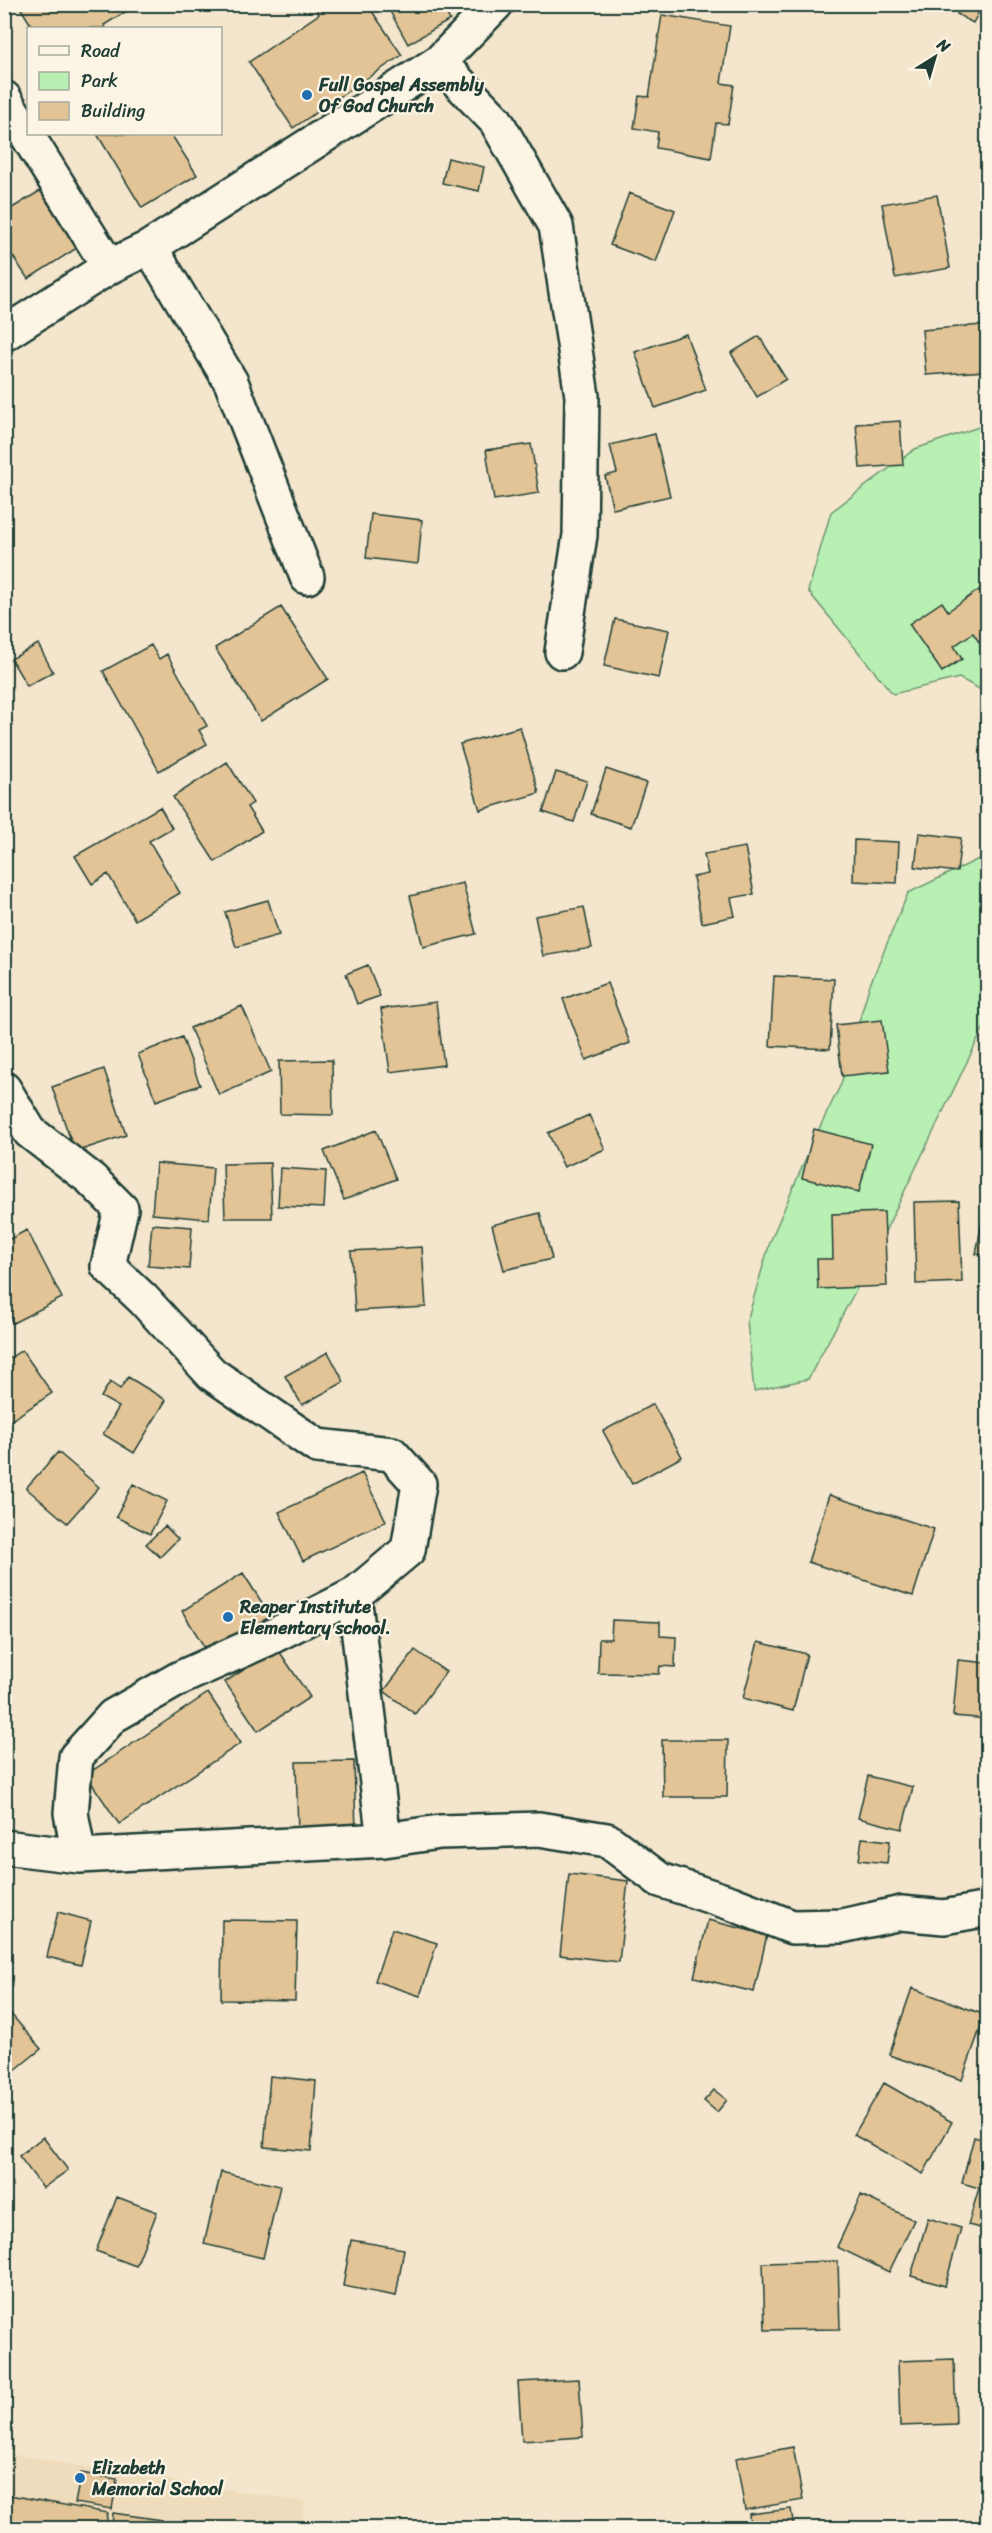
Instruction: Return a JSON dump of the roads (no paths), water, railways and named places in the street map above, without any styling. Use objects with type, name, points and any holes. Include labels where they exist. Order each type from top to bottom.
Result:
[{"type":"street","points":[[4,334],[110,267],[150,247],[439,62],[496,4]]},
{"type":"street","points":[[439,62],[496,121],[556,226],[582,396],[580,535],[562,652]]},
{"type":"street","points":[[4,98],[27,135]]},
{"type":"street","points":[[27,135],[110,267]]},
{"type":"street","points":[[150,247],[231,382],[307,577]]},
{"type":"street","points":[[4,1089],[30,1132],[91,1179],[121,1209],[108,1266],[143,1299],[212,1374],[317,1446],[392,1454],[418,1484],[408,1550],[354,1595],[265,1640],[180,1678],[113,1716],[76,1757],[71,1813],[79,1856]]},
{"type":"street","points":[[354,1595],[384,1840]]},
{"type":"street","points":[[4,1847],[79,1856],[384,1840],[440,1832],[539,1829],[607,1840],[660,1880],[731,1903],[792,1927],[842,1926],[902,1913],[944,1917],[987,1909]]},
{"type":"place","name":"Full Gospel Assembly Of God Church","points":[[307,95]]},
{"type":"place","name":"Reaper Institute Elementary school.","points":[[228,1617]]},
{"type":"place","name":"Elizabeth Memorial School","points":[[80,2478]]}]
